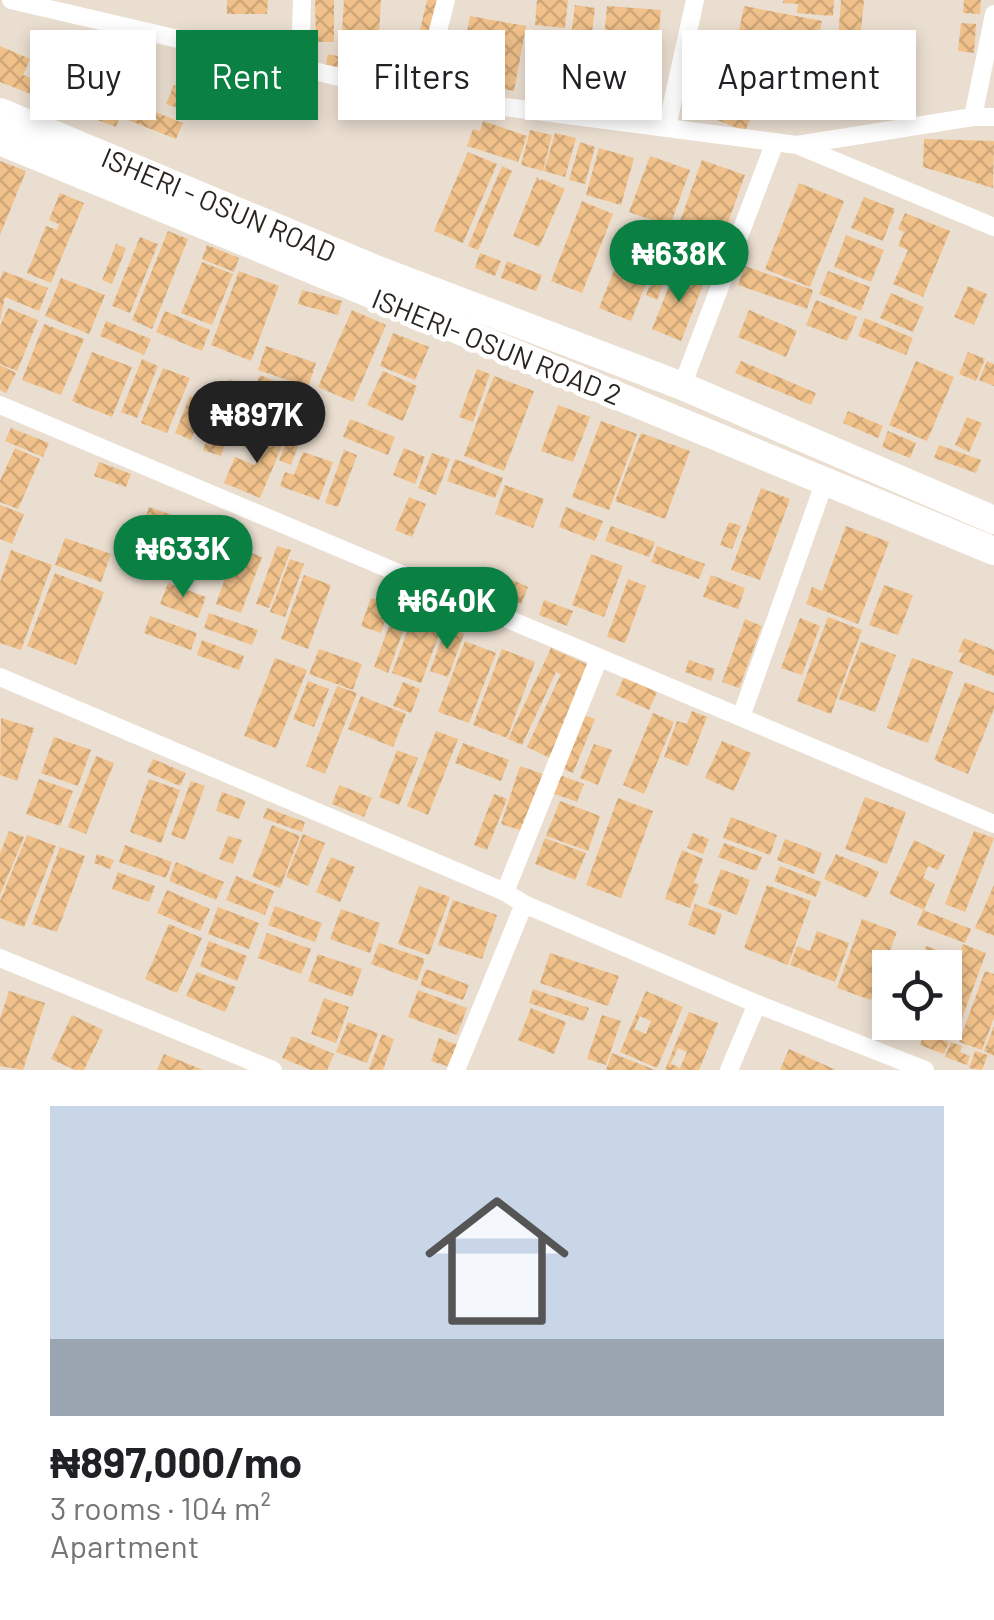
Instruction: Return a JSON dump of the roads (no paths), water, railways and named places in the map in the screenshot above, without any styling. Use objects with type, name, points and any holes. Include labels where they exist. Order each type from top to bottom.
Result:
[{"type":"main road","name":"ISHERI - OSUN ROAD","points":[[0,112],[373,268],[682,386],[994,520]]},
{"type":"main road","name":"ISHERI- OSUN ROAD 2","points":[[0,141],[994,552]]},
{"type":"street","points":[[11,0],[176,38]]},
{"type":"street","points":[[301,30],[302,0]]},
{"type":"street","points":[[438,30],[446,0]]},
{"type":"street","points":[[667,127],[695,0]]},
{"type":"street","points":[[973,117],[994,14]]},
{"type":"street","points":[[505,107],[797,145],[994,227]]},
{"type":"street","points":[[797,145],[994,117]]},
{"type":"street","points":[[682,386],[775,142]]},
{"type":"street","points":[[0,404],[994,824]]},
{"type":"street","points":[[741,717],[825,481]]},
{"type":"street","points":[[505,892],[599,658]]},
{"type":"street","points":[[0,678],[505,892],[524,904],[757,1004],[925,1070]]},
{"type":"street","points":[[456,1070],[524,904]]},
{"type":"street","points":[[0,958],[272,1070]]},
{"type":"street","points":[[729,1070],[757,1004]]}]
